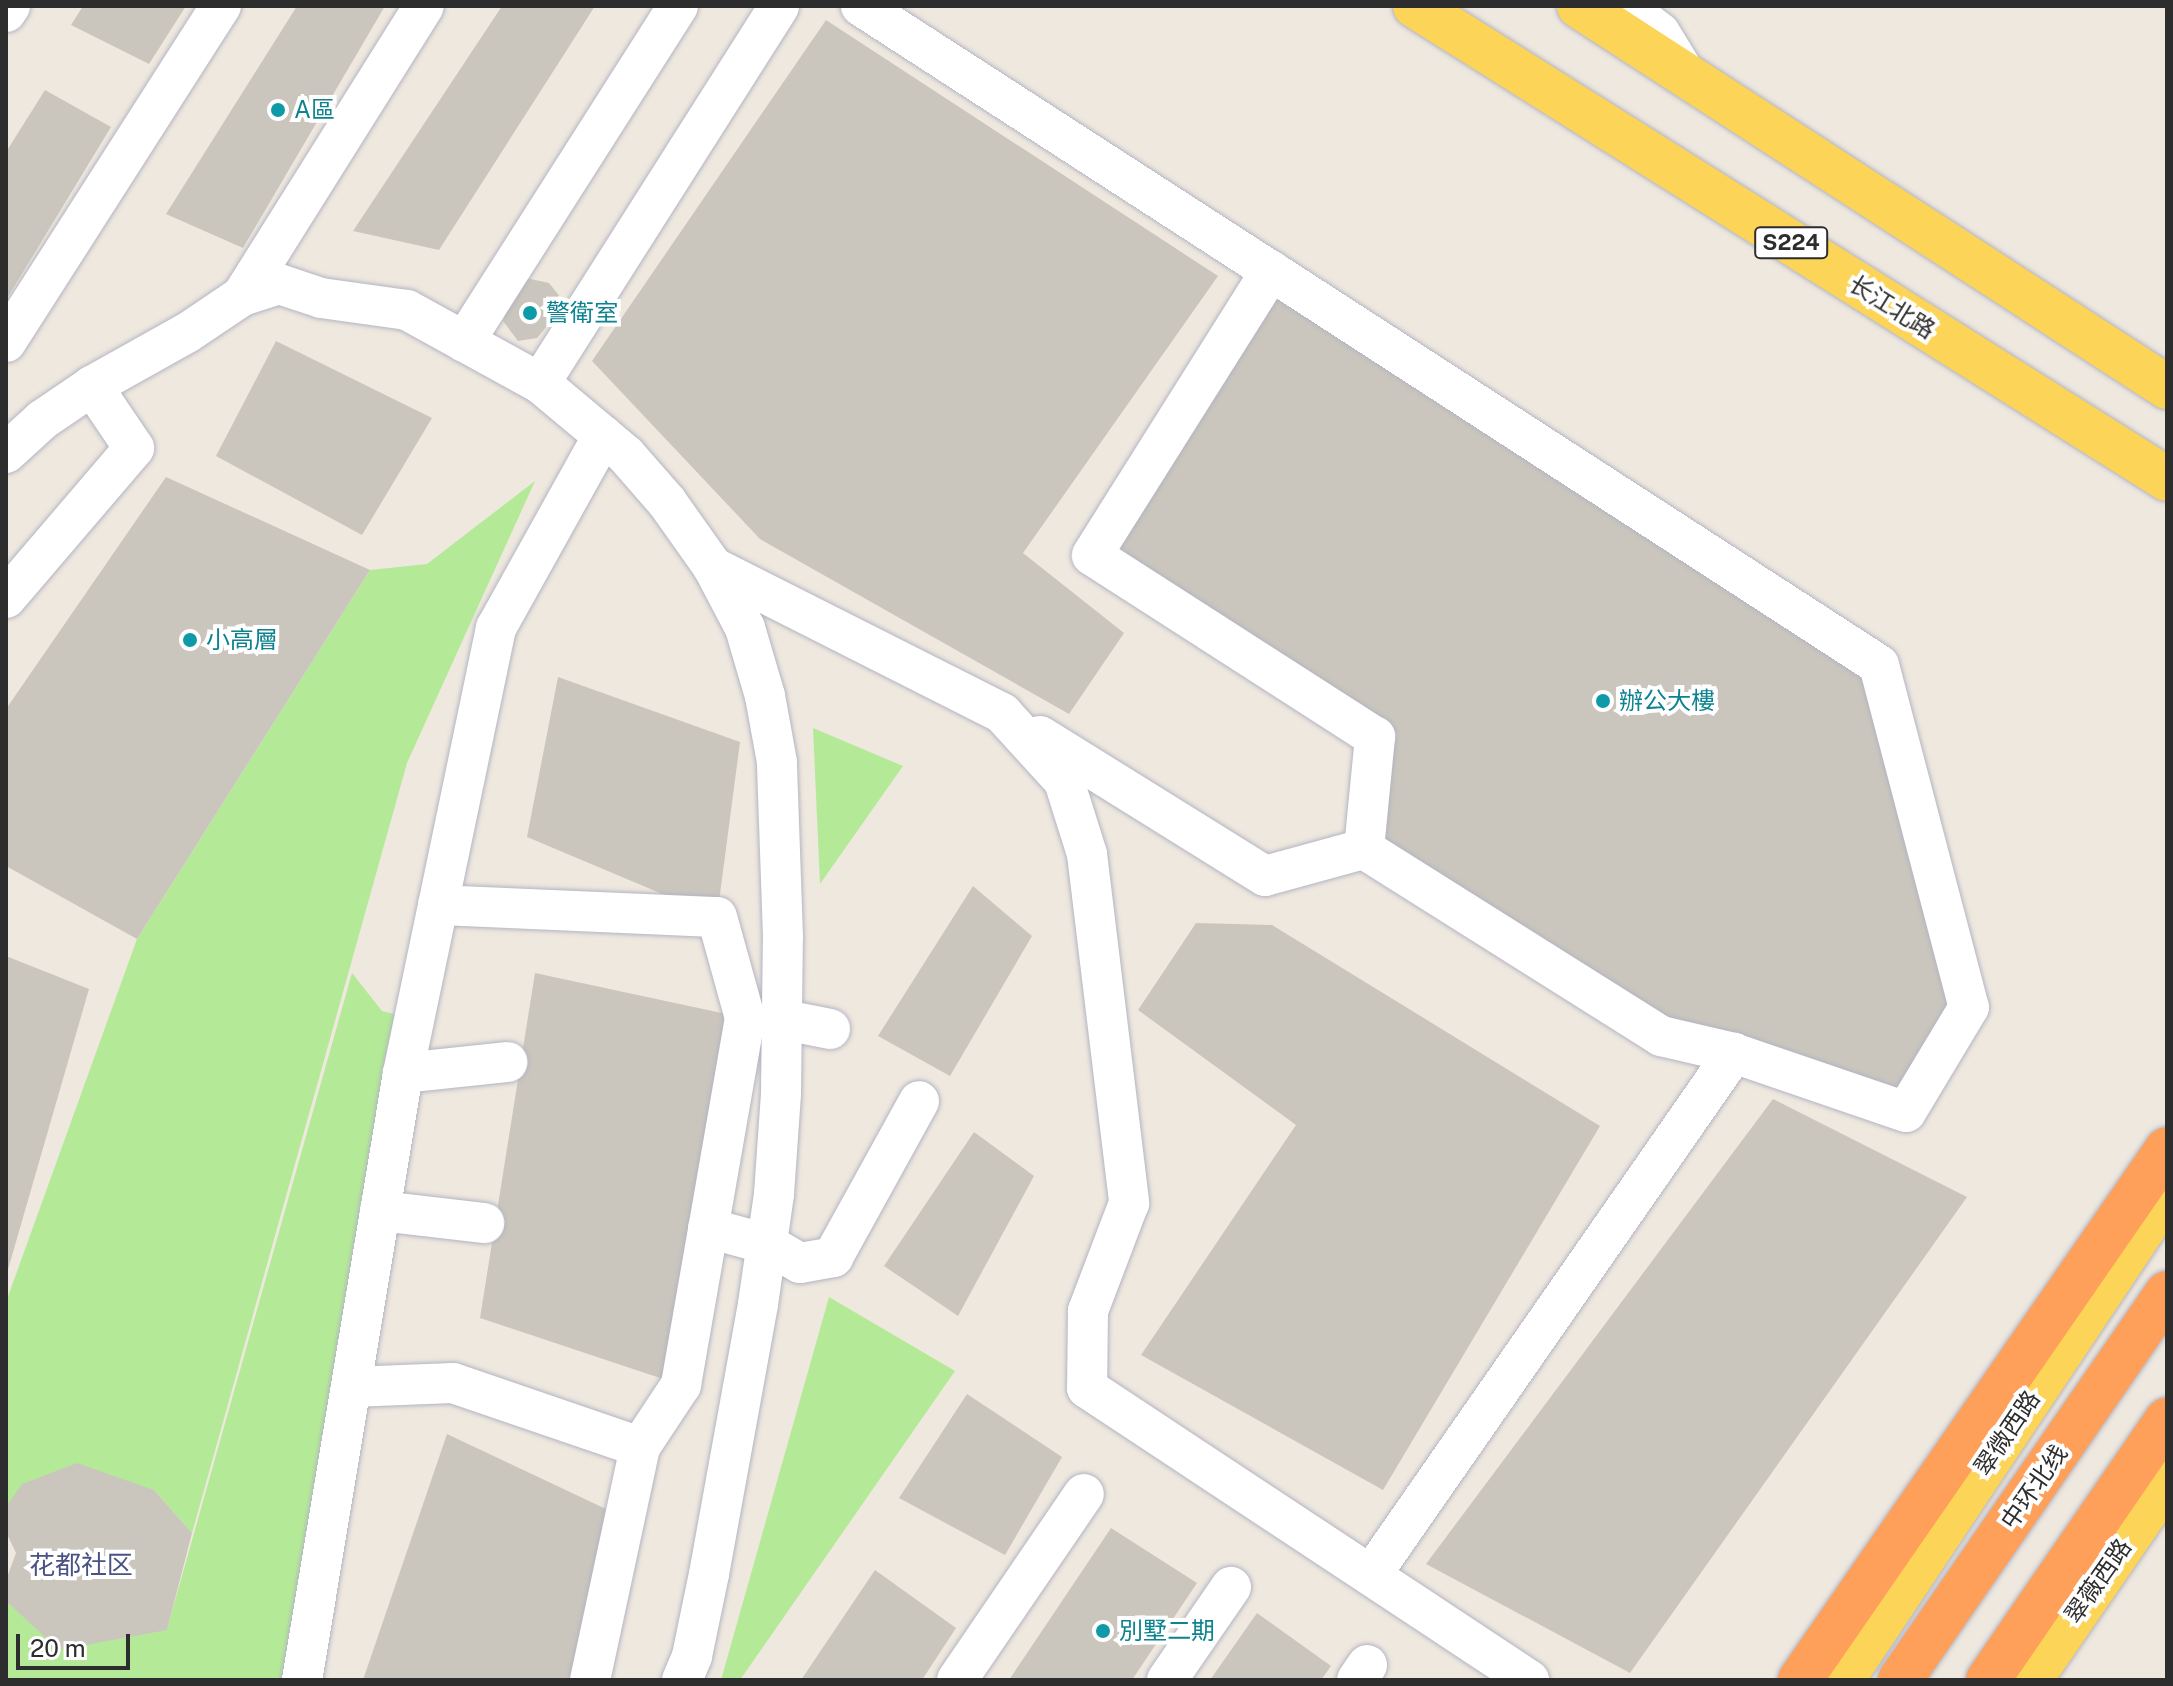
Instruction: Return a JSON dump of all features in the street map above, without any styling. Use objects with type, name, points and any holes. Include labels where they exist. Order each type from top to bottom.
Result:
[{"type":"highway","points":[[1800,1680],[2167,1149]]},
{"type":"highway","name":"中环北线","points":[[1900,1680],[2167,1293]]},
{"type":"highway","points":[[1988,1680],[2167,1420]]},
{"type":"main road","name":"长江北路","points":[[1415,6],[2167,479]]},
{"type":"main road","points":[[1579,6],[2167,387]]},
{"type":"main road","name":"翠微西路","points":[[1842,1680],[2153,1214],[2167,1184]]},
{"type":"main road","name":"翠薇西路","points":[[2030,1680],[2167,1481]]},
{"type":"street","points":[[6,12],[10,6]]},
{"type":"street","points":[[6,342],[221,6]]},
{"type":"street","points":[[242,296],[424,6]]},
{"type":"street","points":[[464,342],[678,6]]},
{"type":"street","points":[[540,383],[779,6]]},
{"type":"street","points":[[713,567],[1002,713],[1265,876],[1364,849],[1661,1036],[1734,1053],[1906,1112],[1969,1007],[1879,665],[861,6]]},
{"type":"street","points":[[1625,6],[1660,33],[1686,76]]},
{"type":"street","points":[[1271,271],[1092,555],[1375,737],[1364,849]]},
{"type":"street","points":[[6,453],[42,420],[92,386],[187,333],[242,296],[279,284],[321,298],[407,310],[540,383],[626,455],[667,502],[713,567],[745,628],[765,696],[777,762],[783,937],[781,1093],[767,1244],[709,1574],[692,1656],[682,1680]]},
{"type":"street","points":[[6,598],[134,448],[92,386]]},
{"type":"street","points":[[302,1680],[403,1073],[496,628],[603,436]]},
{"type":"street","points":[[1002,713],[1064,781],[1087,854],[1129,1203],[1088,1311],[1087,1388],[1529,1680]]},
{"type":"street","points":[[438,905],[717,917],[745,1018],[681,1385],[640,1447],[590,1680]]},
{"type":"street","points":[[780,1019],[830,1029]]},
{"type":"street","points":[[1371,1575],[1734,1053]]},
{"type":"street","points":[[403,1073],[507,1062]]},
{"type":"street","points":[[708,1228],[767,1244],[800,1263],[833,1257],[919,1101]]},
{"type":"street","points":[[380,1211],[484,1223]]},
{"type":"street","points":[[351,1387],[453,1383],[640,1447]]},
{"type":"street","points":[[957,1680],[1084,1494]]},
{"type":"street","points":[[1167,1680],[1231,1587]]},
{"type":"green space","points":[[535,481],[407,763],[192,1533],[154,1490],[6,1511],[6,1302],[137,939],[370,570],[427,564]]},
{"type":"green space","points":[[813,728],[903,766],[820,884]]},
{"type":"green space","points":[[352,973],[382,1011],[414,1019],[302,1680],[6,1680],[6,1598],[167,1629]]},
{"type":"green space","points":[[829,1297],[955,1371],[740,1680],[721,1680]]},
{"type":"building","points":[[83,6],[186,6],[149,64],[71,25]]},
{"type":"building","name":"A區","points":[[297,6],[385,6],[243,248],[166,214]]},
{"type":"building","points":[[502,6],[595,6],[439,250],[353,231]]},
{"type":"building","points":[[826,20],[1218,276],[1023,553],[1124,633],[1069,714],[760,539],[592,361]]},
{"type":"building","points":[[45,90],[111,127],[6,300],[6,152]]},
{"type":"building","name":"辦公大樓","points":[[1271,271],[1879,665],[1969,1007],[1906,1112],[1661,1036],[1364,849],[1375,737],[1092,555]]},
{"type":"building","name":"警衛室","points":[[526,278],[549,283],[561,298],[552,320],[537,338],[518,341],[503,321],[507,306]]},
{"type":"building","points":[[276,341],[432,418],[362,535],[216,456]]},
{"type":"building","name":"小高層","points":[[166,477],[370,570],[137,939],[6,866],[6,709]]},
{"type":"building","points":[[558,677],[740,742],[717,917],[527,837]]},
{"type":"building","points":[[973,886],[1032,936],[950,1076],[878,1036]]},
{"type":"building","points":[[1196,923],[1272,925],[1600,1126],[1383,1490],[1141,1355],[1296,1125],[1138,1010]]},
{"type":"building","points":[[6,956],[89,989],[7,1273],[6,1273]]},
{"type":"building","points":[[535,973],[745,1018],[681,1385],[480,1318]]},
{"type":"building","points":[[1773,1099],[1967,1197],[1630,1673],[1426,1564]]},
{"type":"building","points":[[974,1132],[1034,1176],[958,1316],[884,1266]]},
{"type":"building","points":[[967,1394],[1062,1457],[1005,1555],[899,1498]]},
{"type":"building","points":[[447,1434],[625,1518],[580,1680],[363,1680]]},
{"type":"building","points":[[77,1463],[154,1490],[192,1533],[167,1630],[59,1650],[6,1601],[6,1580],[16,1553],[6,1532],[6,1507],[22,1484]]},
{"type":"building","name":"別墅二期","points":[[1111,1528],[1197,1583],[1132,1680],[1009,1680]]},
{"type":"building","points":[[875,1570],[956,1628],[922,1680],[801,1680]]},
{"type":"building","name":"別墅二期","points":[[1257,1613],[1331,1666],[1321,1680],[1210,1680]]},
{"type":"place","name":"A區","points":[[278,110]]},
{"type":"place","name":"警衛室","points":[[530,313]]},
{"type":"place","name":"小高層","points":[[190,640]]},
{"type":"place","name":"辦公大樓","points":[[1603,701]]},
{"type":"place","name":"別墅二期","points":[[1103,1631]]},
{"type":"district","name":"花都社区","points":[[81,1565]]}]
